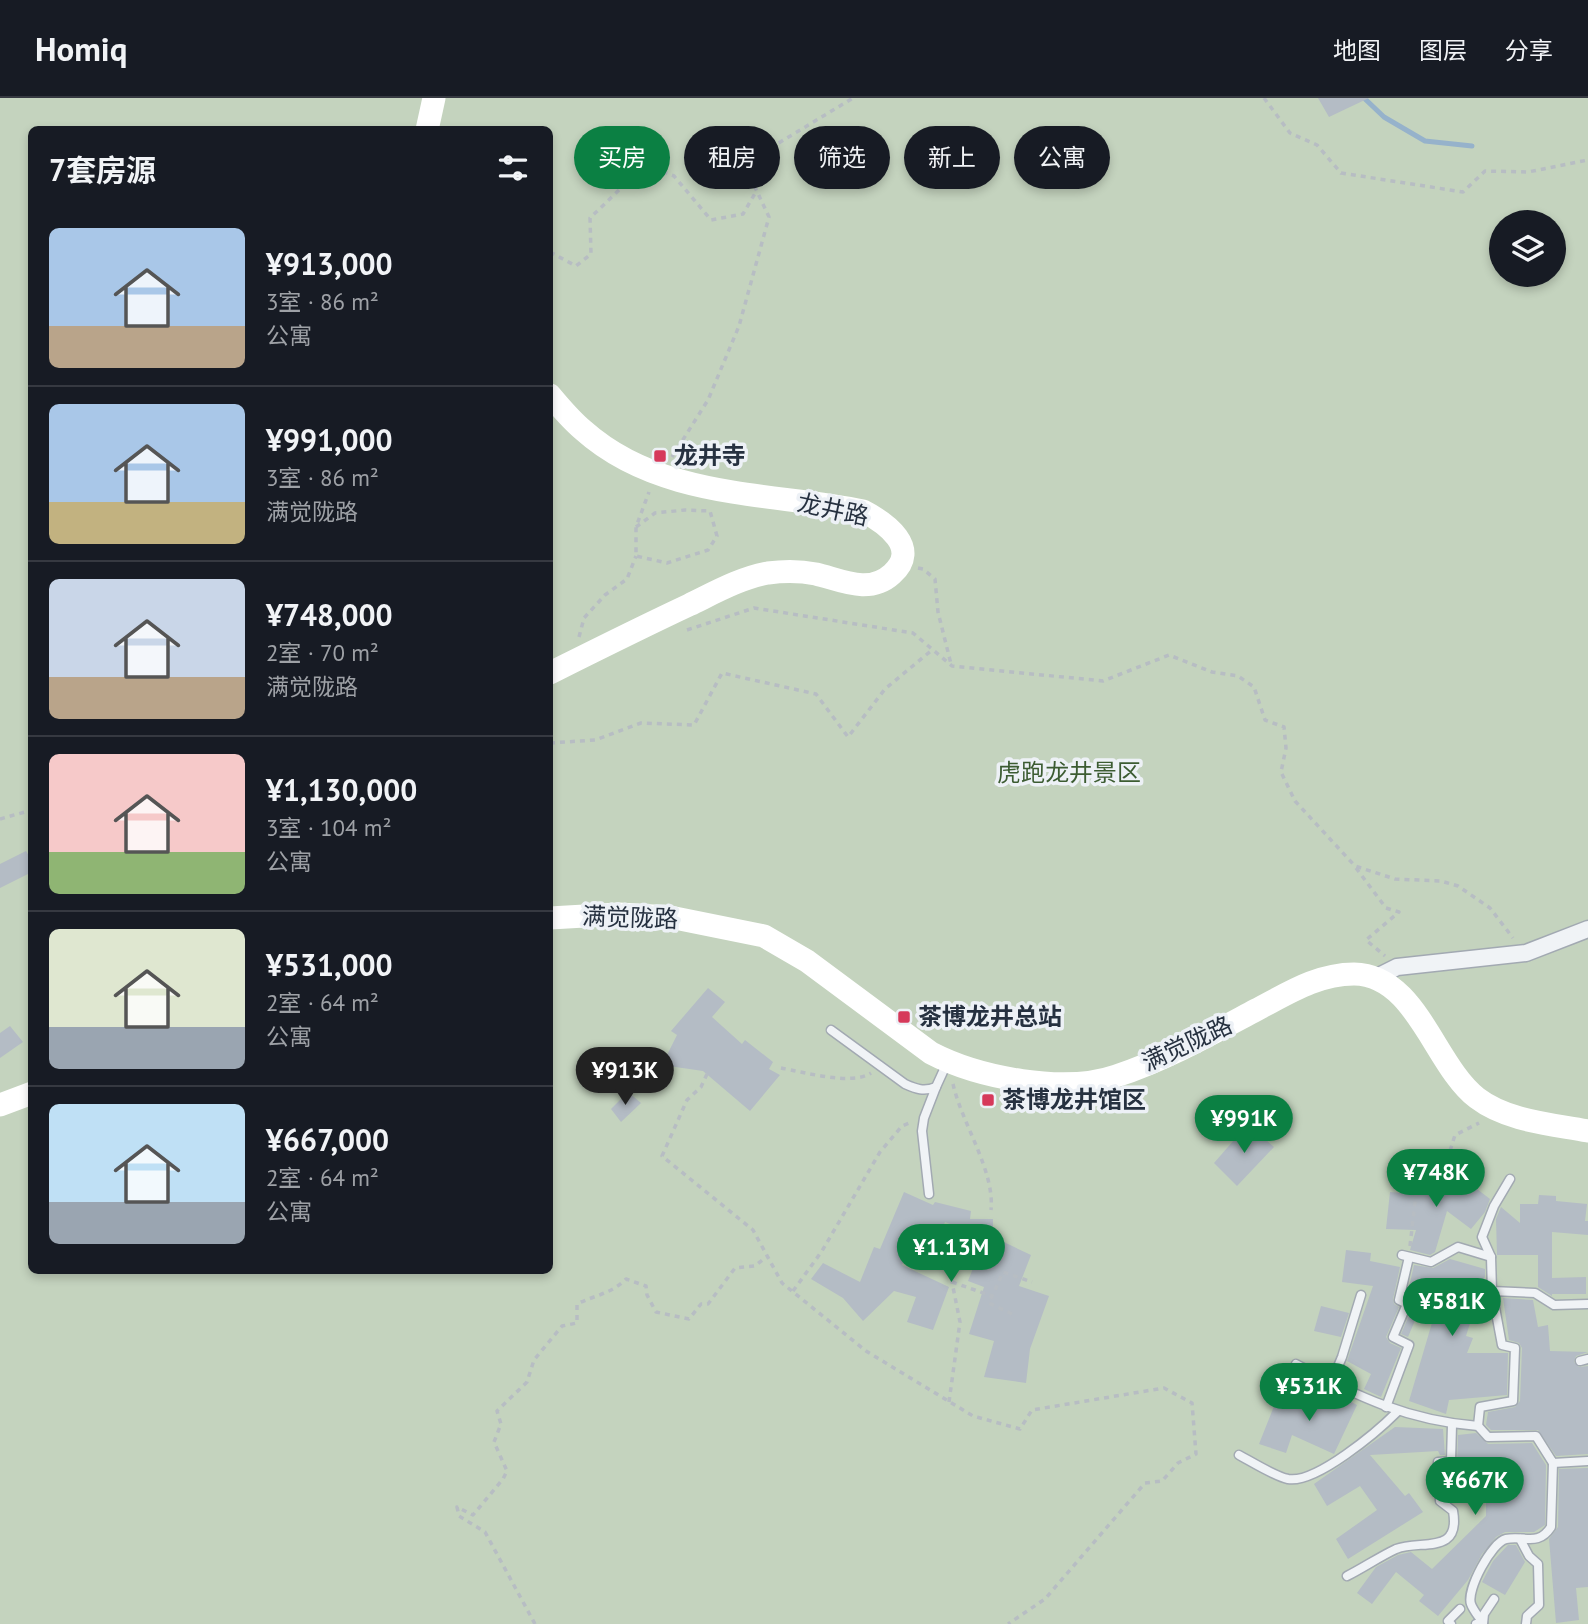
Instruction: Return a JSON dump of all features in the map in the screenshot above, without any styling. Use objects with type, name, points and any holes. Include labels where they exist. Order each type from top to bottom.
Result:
[{"type":"street","points":[[428,126],[434,98]]},
{"type":"street","name":"龙井路","points":[[553,398],[583,431],[612,451],[662,474],[723,492],[863,511],[881,520],[894,533],[903,548],[902,561],[898,566]]},
{"type":"street","points":[[553,672],[746,580],[768,573],[814,574],[857,586],[881,581],[898,566]]},
{"type":"street","name":"满觉陇路","points":[[553,918],[619,914],[670,917],[764,936],[807,961],[923,1047],[948,1062],[991,1076],[1054,1084],[1115,1077],[1192,1044],[1310,982],[1336,975],[1384,974]]},
{"type":"street","points":[[1588,929],[1525,953],[1384,974],[1462,1083],[1476,1097],[1503,1113],[1588,1131]]},
{"type":"street","points":[[0,1105],[28,1094]]},
{"type":"lane","points":[[831,1030],[905,1084],[917,1089],[928,1090],[936,1087]]},
{"type":"lane","points":[[929,1194],[922,1131],[924,1118],[948,1062]]},
{"type":"lane","points":[[1478,1426],[1480,1407],[1513,1401],[1515,1348],[1502,1345],[1492,1291],[1491,1257],[1482,1237],[1494,1206],[1510,1179]]},
{"type":"lane","points":[[1386,1407],[1409,1345],[1393,1337],[1407,1304],[1399,1300],[1406,1256],[1431,1262],[1458,1247],[1491,1257]]},
{"type":"lane","points":[[1492,1291],[1535,1293],[1554,1305],[1588,1304]]},
{"type":"lane","points":[[1331,1382],[1342,1357],[1361,1295]]},
{"type":"lane","points":[[1296,1364],[1397,1412],[1452,1424],[1478,1426],[1488,1437],[1536,1436],[1553,1463],[1551,1527],[1546,1536],[1532,1540],[1504,1539],[1496,1545],[1471,1589],[1471,1604],[1481,1624]]},
{"type":"lane","points":[[1239,1455],[1288,1479],[1305,1478],[1317,1473],[1377,1433],[1397,1412]]},
{"type":"lane","points":[[1347,1576],[1399,1548],[1436,1544],[1451,1535],[1455,1525],[1453,1511],[1440,1501],[1438,1462],[1451,1461],[1452,1424]]},
{"type":"lane","points":[[1553,1463],[1588,1461]]},
{"type":"lane","points":[[1520,1539],[1529,1556],[1538,1564],[1539,1605],[1527,1616],[1526,1624]]},
{"type":"lane","points":[[1481,1624],[1494,1599]]},
{"type":"lane","points":[[1451,1624],[1448,1621],[1460,1609]]},
{"type":"path","points":[[574,661],[584,618],[604,594],[627,579],[636,556],[636,527],[645,498],[708,400],[738,326],[769,217],[744,164],[853,98]]},
{"type":"path","points":[[1264,98],[1290,133],[1317,145],[1341,173],[1463,192],[1485,171],[1528,172],[1588,160]]},
{"type":"path","points":[[553,254],[576,266],[592,254],[590,218],[645,166],[674,176],[711,220],[743,214],[757,190]]},
{"type":"path","points":[[636,527],[655,513],[710,511],[717,536],[708,550],[667,563],[636,556]]},
{"type":"path","points":[[898,566],[923,569],[935,579],[938,612],[952,666]]},
{"type":"path","points":[[680,632],[754,608],[913,633],[952,666],[1103,681],[1169,655],[1212,672],[1238,676],[1254,687],[1265,720],[1283,727],[1286,748],[1281,772],[1295,801],[1355,866],[1386,908],[1399,912],[1367,940],[1384,953],[1384,974]]},
{"type":"path","points":[[553,743],[595,740],[642,723],[694,725],[722,673],[816,694],[848,737],[885,689],[932,650]]},
{"type":"path","points":[[0,819],[28,811]]},
{"type":"path","points":[[1355,866],[1395,879],[1441,881],[1458,886],[1490,908],[1525,953]]},
{"type":"path","points":[[948,1062],[961,1111],[989,1180],[993,1195],[991,1210]]},
{"type":"path","points":[[781,1068],[846,1078],[865,1077],[880,1066]]},
{"type":"path","points":[[707,1074],[701,1087],[687,1100],[662,1156],[753,1230],[782,1283],[866,1351],[973,1416],[1020,1429],[1032,1410],[1164,1388],[1192,1403],[1196,1454],[1178,1463],[1162,1481],[1145,1483],[1045,1599],[1008,1624]]},
{"type":"path","points":[[792,1292],[822,1251],[880,1152],[902,1126],[924,1118]]},
{"type":"path","points":[[1406,1256],[1417,1184],[1413,1174],[1418,1165],[1449,1154],[1455,1135],[1478,1122],[1486,1124]]},
{"type":"path","points":[[949,1402],[960,1322],[952,1282],[950,1235]]},
{"type":"path","points":[[535,1624],[485,1532],[459,1516],[457,1507],[473,1515],[507,1471],[494,1442],[500,1424],[497,1411],[527,1382],[534,1360],[562,1326],[577,1323],[577,1304],[589,1297],[616,1290],[626,1279],[646,1286],[647,1295],[656,1312],[689,1319],[701,1304],[708,1304],[735,1268],[755,1266],[766,1257]]},
{"type":"path","points":[[1012,1314],[989,1303],[1003,1272],[1032,1282]]},
{"type":"path","points":[[952,1282],[992,1297]]},
{"type":"green space","name":"虎跑龙井景区","points":[[0,98],[1588,98],[1588,1624],[0,1624]]},
{"type":"building","points":[[1318,98],[1369,98],[1329,117]]},
{"type":"building","points":[[26,851],[28,874],[0,888],[0,864]]},
{"type":"building","points":[[708,988],[725,1002],[712,1017],[742,1044],[745,1040],[773,1062],[769,1069],[780,1075],[750,1111],[703,1071],[662,1065],[677,1035],[671,1031]]},
{"type":"building","points":[[10,1026],[23,1042],[0,1058],[0,1033]]},
{"type":"building","points":[[628,1092],[641,1103],[621,1122],[611,1109]]},
{"type":"building","points":[[1248,1124],[1274,1147],[1237,1186],[1214,1163]]},
{"type":"building","points":[[1437,1166],[1460,1176],[1490,1199],[1485,1212],[1471,1229],[1447,1211],[1435,1252],[1430,1255],[1410,1250],[1416,1230],[1386,1229],[1390,1192],[1425,1195]]},
{"type":"building","points":[[904,1192],[933,1205],[935,1202],[971,1211],[970,1219],[993,1219],[993,1237],[1031,1255],[1019,1286],[1049,1296],[1030,1349],[1026,1383],[984,1377],[994,1341],[969,1334],[984,1287],[968,1281],[981,1248],[969,1248],[969,1231],[945,1222],[942,1230],[925,1226],[919,1243],[912,1241],[902,1265],[949,1287],[933,1330],[907,1322],[916,1297],[894,1291],[863,1321],[843,1298],[811,1279],[823,1263],[860,1282],[874,1247],[880,1249]]},
{"type":"building","points":[[1539,1195],[1556,1196],[1556,1201],[1587,1204],[1585,1221],[1588,1221],[1588,1235],[1552,1232],[1552,1278],[1586,1277],[1586,1294],[1552,1296],[1538,1287],[1538,1255],[1497,1255],[1496,1219],[1501,1207],[1520,1223],[1520,1204],[1538,1204]]},
{"type":"building","points":[[1346,1250],[1371,1253],[1370,1261],[1400,1267],[1393,1299],[1394,1304],[1399,1307],[1386,1337],[1390,1343],[1401,1348],[1381,1397],[1364,1389],[1371,1374],[1347,1361],[1373,1286],[1342,1282]]},
{"type":"building","points":[[1450,1259],[1485,1269],[1466,1336],[1473,1338],[1467,1353],[1508,1353],[1507,1395],[1449,1400],[1446,1414],[1409,1401],[1434,1316],[1419,1311],[1408,1337],[1401,1334],[1413,1306],[1412,1300],[1407,1296],[1414,1265],[1433,1268]]},
{"type":"building","points":[[1503,1298],[1533,1300],[1538,1327],[1548,1325],[1550,1351],[1588,1352],[1576,1356],[1574,1362],[1579,1367],[1588,1366],[1588,1454],[1556,1456],[1538,1430],[1491,1430],[1486,1425],[1488,1412],[1515,1407],[1520,1401],[1522,1348],[1519,1343],[1509,1340]]},
{"type":"building","points":[[1321,1306],[1349,1313],[1341,1337],[1314,1331]]},
{"type":"building","points":[[1324,1387],[1357,1405],[1334,1454],[1292,1435],[1286,1453],[1259,1444],[1278,1396],[1313,1411]]},
{"type":"building","points":[[1395,1427],[1443,1429],[1445,1455],[1440,1455],[1438,1451],[1370,1455],[1405,1496],[1409,1493],[1423,1512],[1348,1559],[1336,1539],[1377,1510],[1360,1486],[1327,1506],[1314,1484]]},
{"type":"building","points":[[1476,1433],[1488,1444],[1532,1443],[1546,1465],[1545,1525],[1534,1532],[1505,1532],[1496,1537],[1482,1554],[1468,1580],[1438,1616],[1419,1601],[1424,1595],[1396,1572],[1372,1604],[1357,1593],[1376,1567],[1398,1555],[1411,1552],[1432,1569],[1486,1516],[1486,1490],[1456,1500],[1445,1471],[1445,1468],[1457,1464],[1458,1435]]},
{"type":"building","points":[[1588,1468],[1588,1587],[1576,1588],[1579,1620],[1556,1623],[1549,1539],[1558,1527],[1559,1469]]},
{"type":"building","points":[[1508,1545],[1516,1545],[1525,1562],[1505,1595],[1482,1582],[1493,1561]]},
{"type":"waterway","points":[[1364,98],[1384,117],[1425,141],[1472,146]]},
{"type":"place","name":"龙井寺","points":[[660,456]]},
{"type":"place","name":"茶博龙井总站","points":[[904,1017]]},
{"type":"place","name":"茶博龙井馆区","points":[[988,1100]]}]
